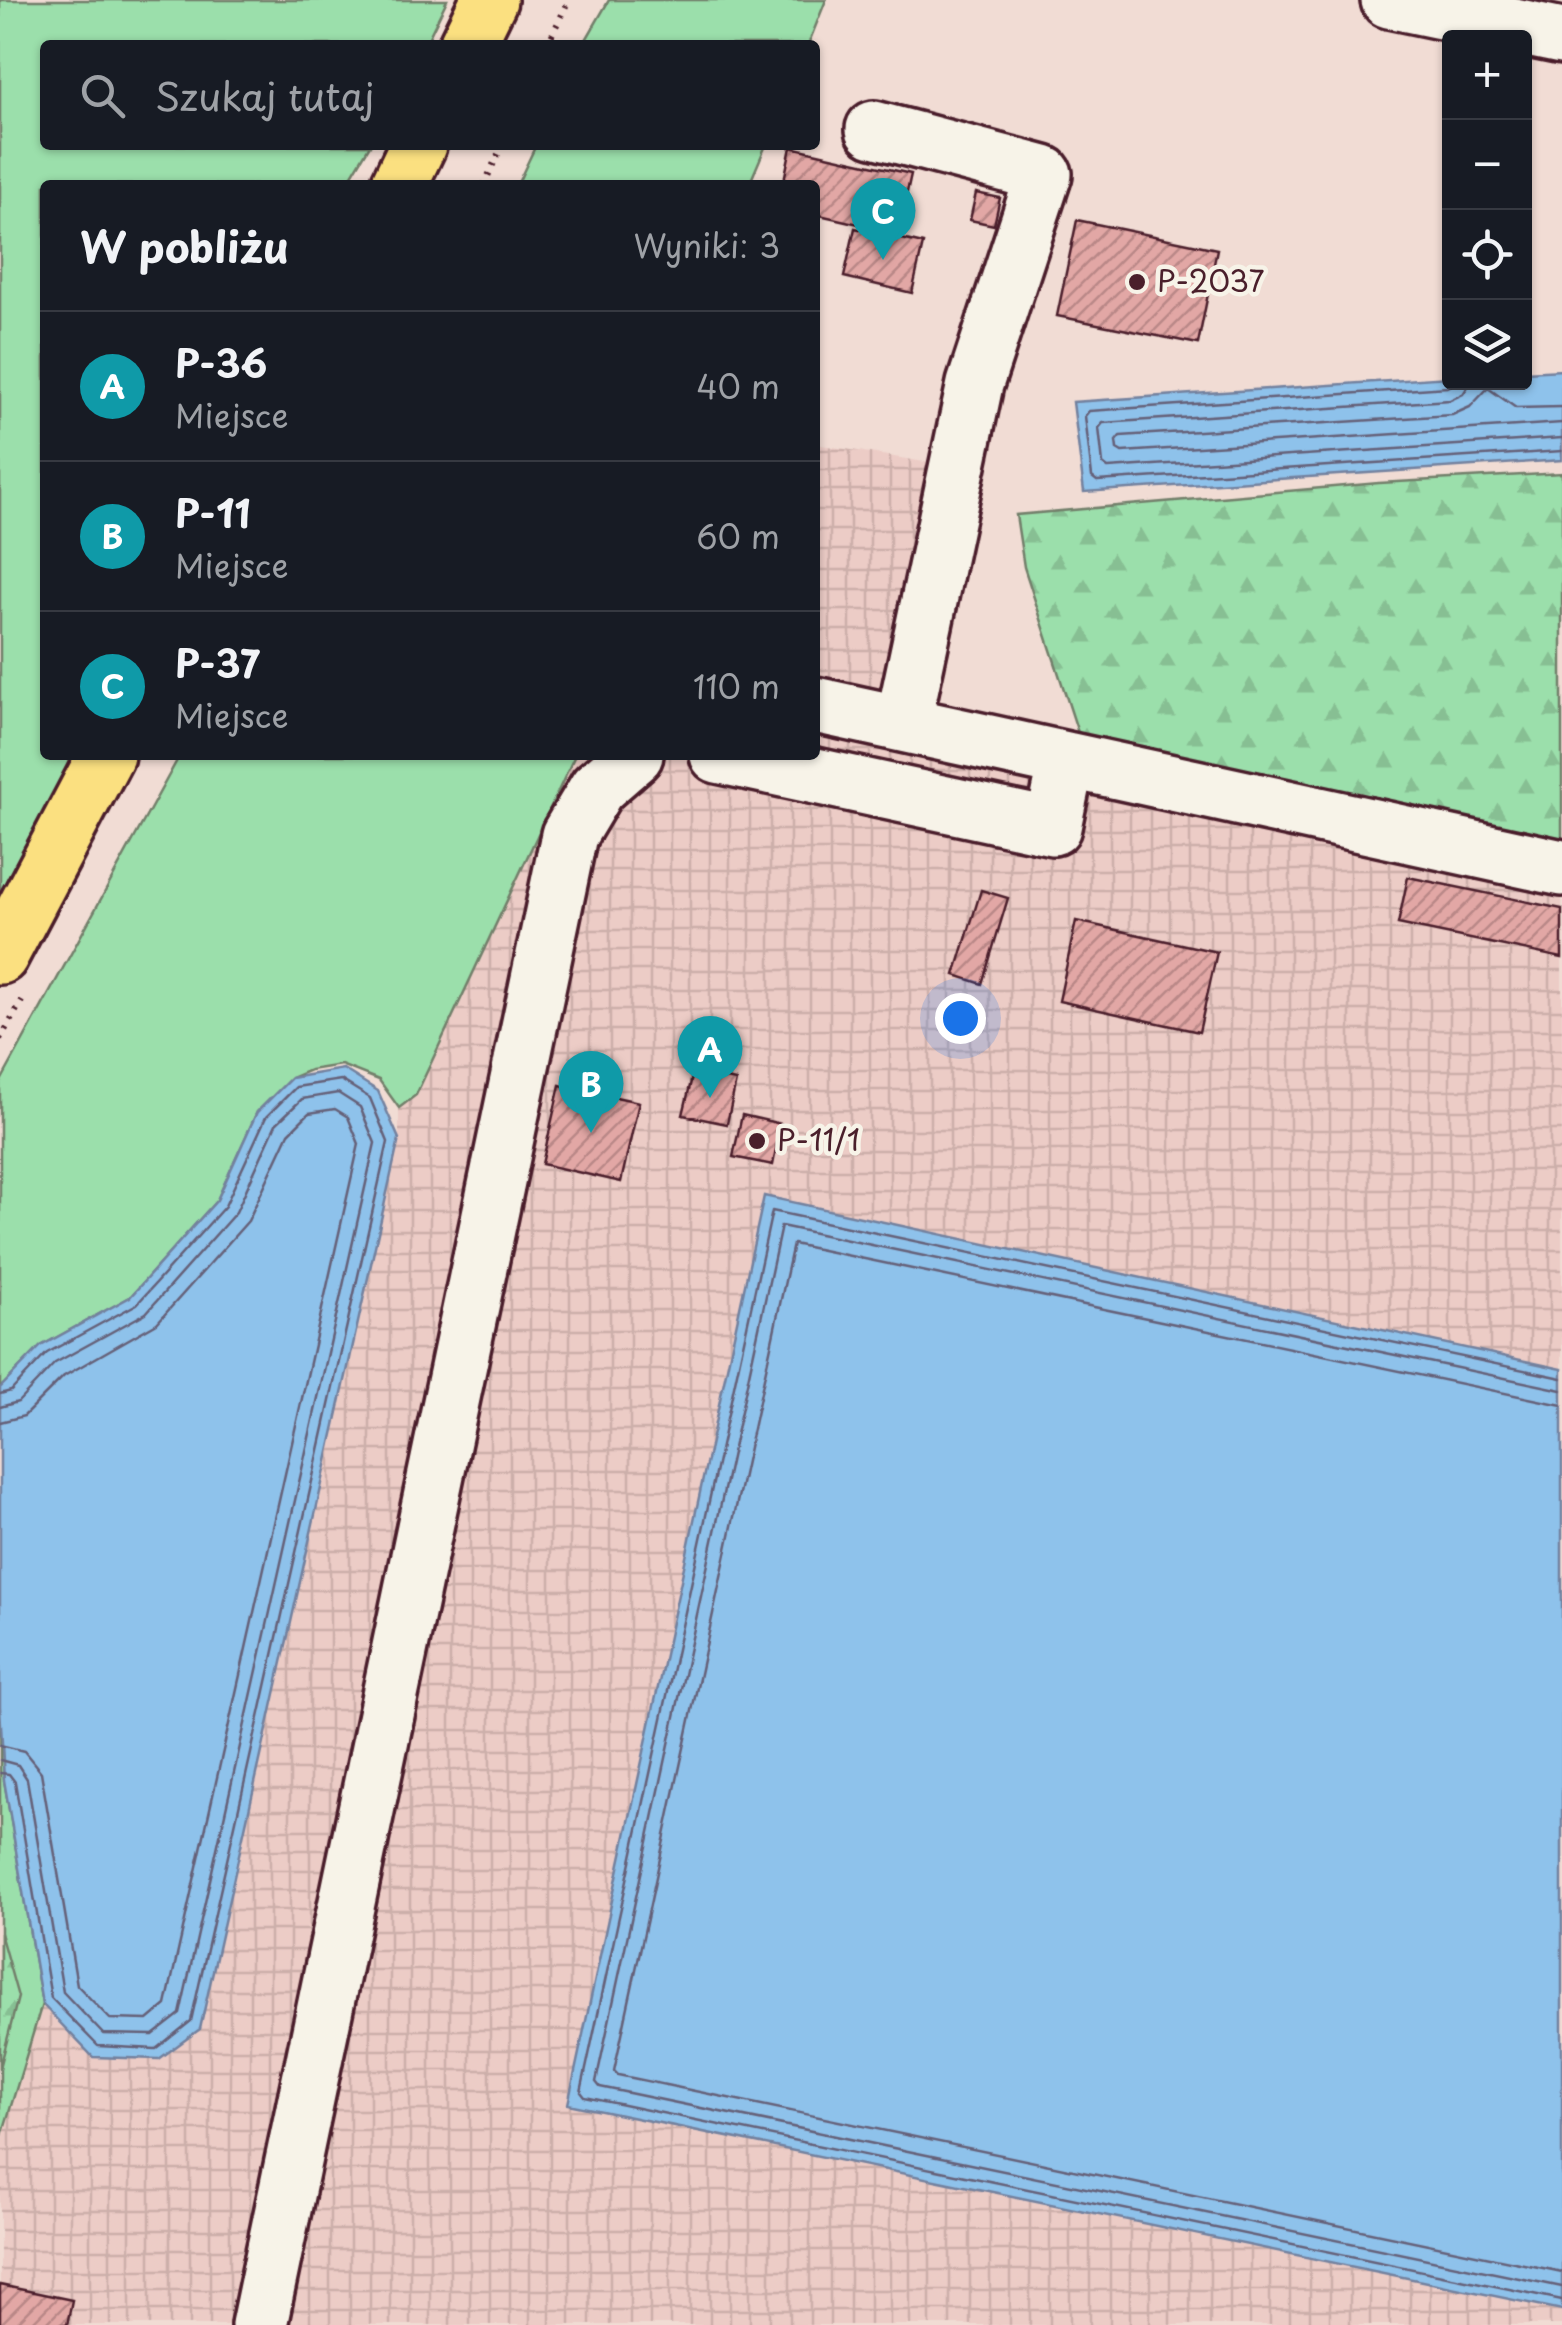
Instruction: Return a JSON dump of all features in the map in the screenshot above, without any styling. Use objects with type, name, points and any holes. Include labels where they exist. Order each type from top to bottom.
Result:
[{"type":"main road","points":[[469,40],[489,0]]},
{"type":"main road","points":[[401,180],[416,150]]},
{"type":"main road","points":[[0,956],[103,760]]},
{"type":"lane","points":[[1388,0],[1562,36]]},
{"type":"lane","points":[[874,129],[1044,174],[975,384],[903,724]]},
{"type":"lane","points":[[820,707],[1562,868]]},
{"type":"lane","points":[[259,2325],[569,835],[597,788],[629,760]]},
{"type":"lane","points":[[741,760],[1054,827],[1067,760]]},
{"type":"path","points":[[550,40],[568,0]]},
{"type":"path","points":[[486,180],[500,150]]},
{"type":"shaded area","points":[[820,445],[986,472],[939,706],[1562,847],[1562,1369],[764,1197],[569,2104],[1562,2310],[1562,2325],[0,2325],[0,2142],[42,2004],[94,2057],[200,2029],[399,1139],[399,1108],[416,1095],[573,760],[820,760]]},
{"type":"green space","points":[[0,0],[447,0],[427,40],[40,40],[40,150],[367,150],[349,180],[40,180],[40,760],[72,760],[0,897]]},
{"type":"green space","points":[[609,0],[826,0],[810,40],[586,40]]},
{"type":"green space","points":[[534,150],[764,150],[751,180],[519,180]]},
{"type":"green space","points":[[1562,473],[1562,847],[1080,739],[1024,567],[1016,515],[1379,483]]},
{"type":"green space","points":[[177,760],[573,760],[416,1095],[399,1108],[379,1080],[341,1065],[291,1078],[257,1112],[217,1200],[130,1297],[41,1346],[0,1388],[0,1083]]},
{"type":"green space","points":[[0,1706],[4,1780],[42,2004],[0,2142]]},
{"type":"green space","points":[[0,1933],[18,1997],[0,2068]]},
{"type":"water","points":[[1562,370],[1562,460],[1084,492],[1073,402],[1442,377],[1442,390],[1532,390],[1532,372]]},
{"type":"water","points":[[343,1069],[378,1091],[399,1139],[200,2029],[159,2059],[93,2057],[42,2004],[4,1780],[0,1706],[0,1388],[41,1346],[130,1297],[217,1200],[257,1112],[291,1078]]},
{"type":"water","points":[[764,1196],[1562,1369],[1562,2310],[568,2104]]},
{"type":"building","points":[[790,150],[911,174],[898,233],[820,215],[820,180],[784,180]]},
{"type":"building","points":[[976,193],[1000,198],[994,225],[970,220]]},
{"type":"building","name":"P-2037","points":[[1077,220],[1217,249],[1198,344],[1057,316]]},
{"type":"building","points":[[855,228],[923,244],[912,293],[844,277]]},
{"type":"building","points":[[1408,877],[1562,909],[1562,958],[1398,924]]},
{"type":"building","points":[[981,890],[1008,898],[982,984],[955,975]]},
{"type":"building","points":[[1076,921],[1217,952],[1199,1032],[1059,1001]]},
{"type":"building","points":[[693,1073],[736,1081],[727,1124],[683,1115]]},
{"type":"building","points":[[560,1085],[639,1102],[621,1182],[542,1164]]},
{"type":"building","name":"P-11/1","points":[[742,1115],[781,1124],[773,1165],[733,1157]]},
{"type":"building","points":[[0,2285],[72,2300],[67,2325],[0,2325]]},
{"type":"place","name":"P-37","points":[[883,260]]},
{"type":"place","name":"P-2037","points":[[1137,282]]},
{"type":"place","name":"P-36","points":[[710,1098]]},
{"type":"place","name":"P-11","points":[[591,1133]]},
{"type":"place","name":"P-11/1","points":[[757,1141]]}]
